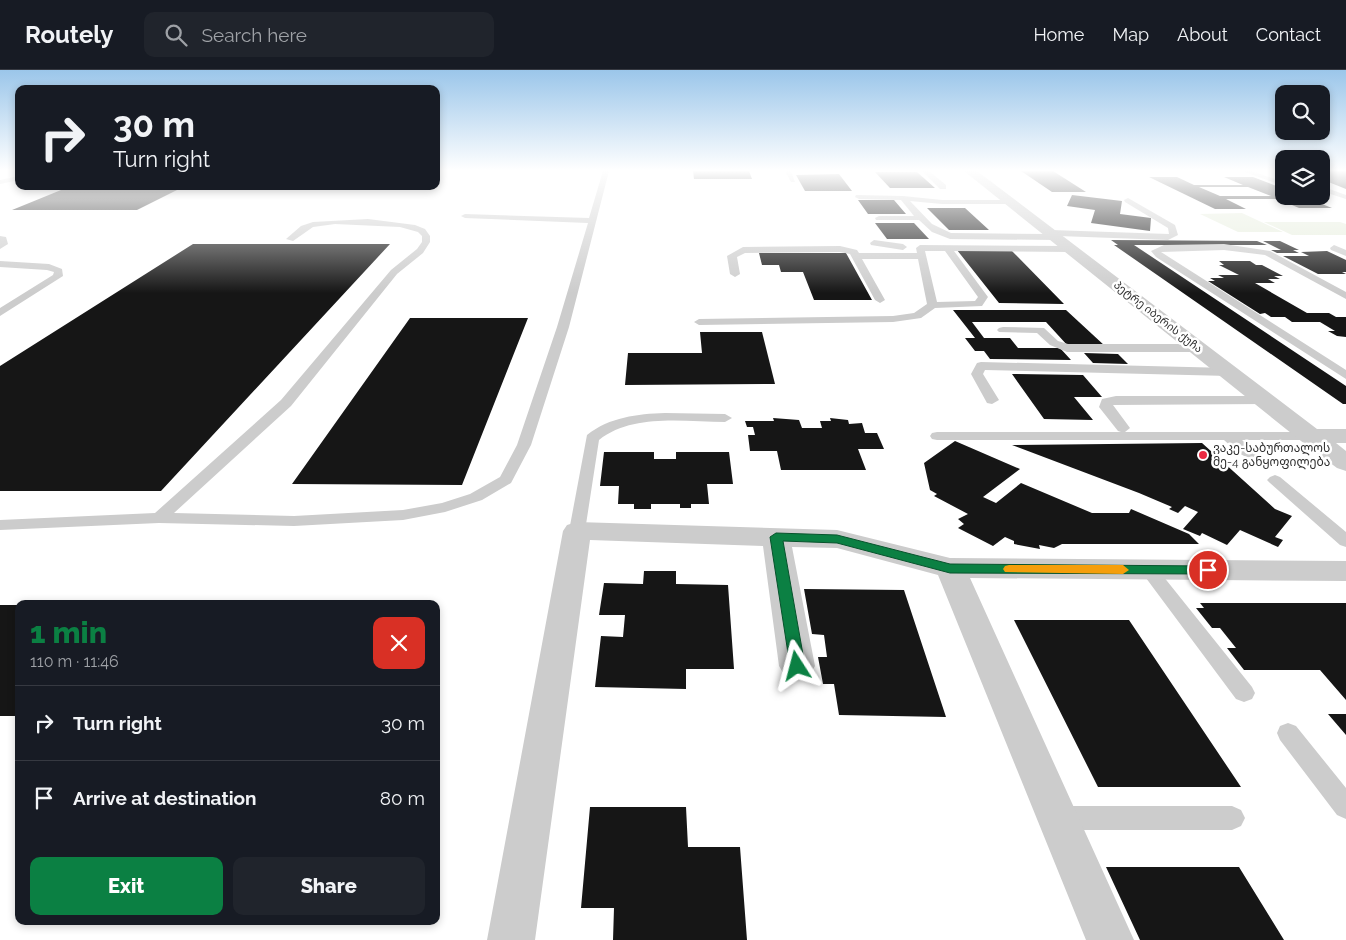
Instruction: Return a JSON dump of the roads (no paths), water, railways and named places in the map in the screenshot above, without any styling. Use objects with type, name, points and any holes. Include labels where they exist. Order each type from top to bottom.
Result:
[{"type":"street","name":"პეტრე იბერის ქუჩა","points":[[1023,212],[1346,464]]},
{"type":"street","points":[[1310,436],[1346,436]]},
{"type":"street","points":[[511,940],[577,531],[837,539],[950,568],[1346,571]]},
{"type":"street","points":[[776,537],[797,666]]},
{"type":"street","points":[[950,568],[1110,940]]},
{"type":"lane","points":[[0,525],[159,518],[294,521],[403,515],[445,507],[476,497],[506,480],[524,445],[563,327],[595,212]]},
{"type":"lane","points":[[915,212],[933,230],[950,236],[1168,237],[1174,235],[1172,227],[1147,212]]},
{"type":"lane","points":[[465,216],[592,221]]},
{"type":"lane","points":[[879,218],[921,218]]},
{"type":"lane","points":[[159,518],[286,403],[394,272],[420,251],[426,242],[426,236],[421,230],[410,226],[375,222],[320,222],[305,227],[290,239]]},
{"type":"lane","points":[[0,239],[3,239],[4,244],[0,246]]},
{"type":"lane","points":[[874,243],[920,252]]},
{"type":"lane","points":[[1346,296],[1267,253],[1224,247],[1164,248],[1155,251],[1346,375]]},
{"type":"lane","points":[[856,256],[920,252],[947,248],[1070,248]]},
{"type":"lane","points":[[698,322],[893,320],[917,316],[932,305],[978,304],[983,297],[947,248]]},
{"type":"lane","points":[[1334,248],[1346,254]]},
{"type":"lane","points":[[735,274],[732,256],[744,250],[840,249],[854,252],[880,300]]},
{"type":"lane","points":[[920,252],[932,305]]},
{"type":"lane","points":[[0,264],[49,267],[59,270],[58,276],[0,313]]},
{"type":"lane","points":[[1323,284],[1346,284]]},
{"type":"lane","points":[[1003,330],[1040,330],[1054,343],[1067,348],[1198,348]]},
{"type":"lane","points":[[992,400],[977,374],[981,366],[1229,372]]},
{"type":"lane","points":[[1123,428],[1106,407],[1107,402],[1116,400],[1264,400]]},
{"type":"lane","points":[[577,531],[592,438],[609,426],[629,421],[650,418],[725,418]]},
{"type":"lane","points":[[937,436],[1310,436]]},
{"type":"lane","points":[[1228,436],[1250,454]]},
{"type":"lane","points":[[1276,480],[1346,541]]},
{"type":"lane","points":[[1149,570],[1244,693]]},
{"type":"lane","points":[[1288,733],[1346,807]]},
{"type":"lane","points":[[1057,818],[1232,818]]},
{"type":"place","name":"ვაკე-საბურთალოს მე-4 განყოფილება","points":[[1203,455]]}]
